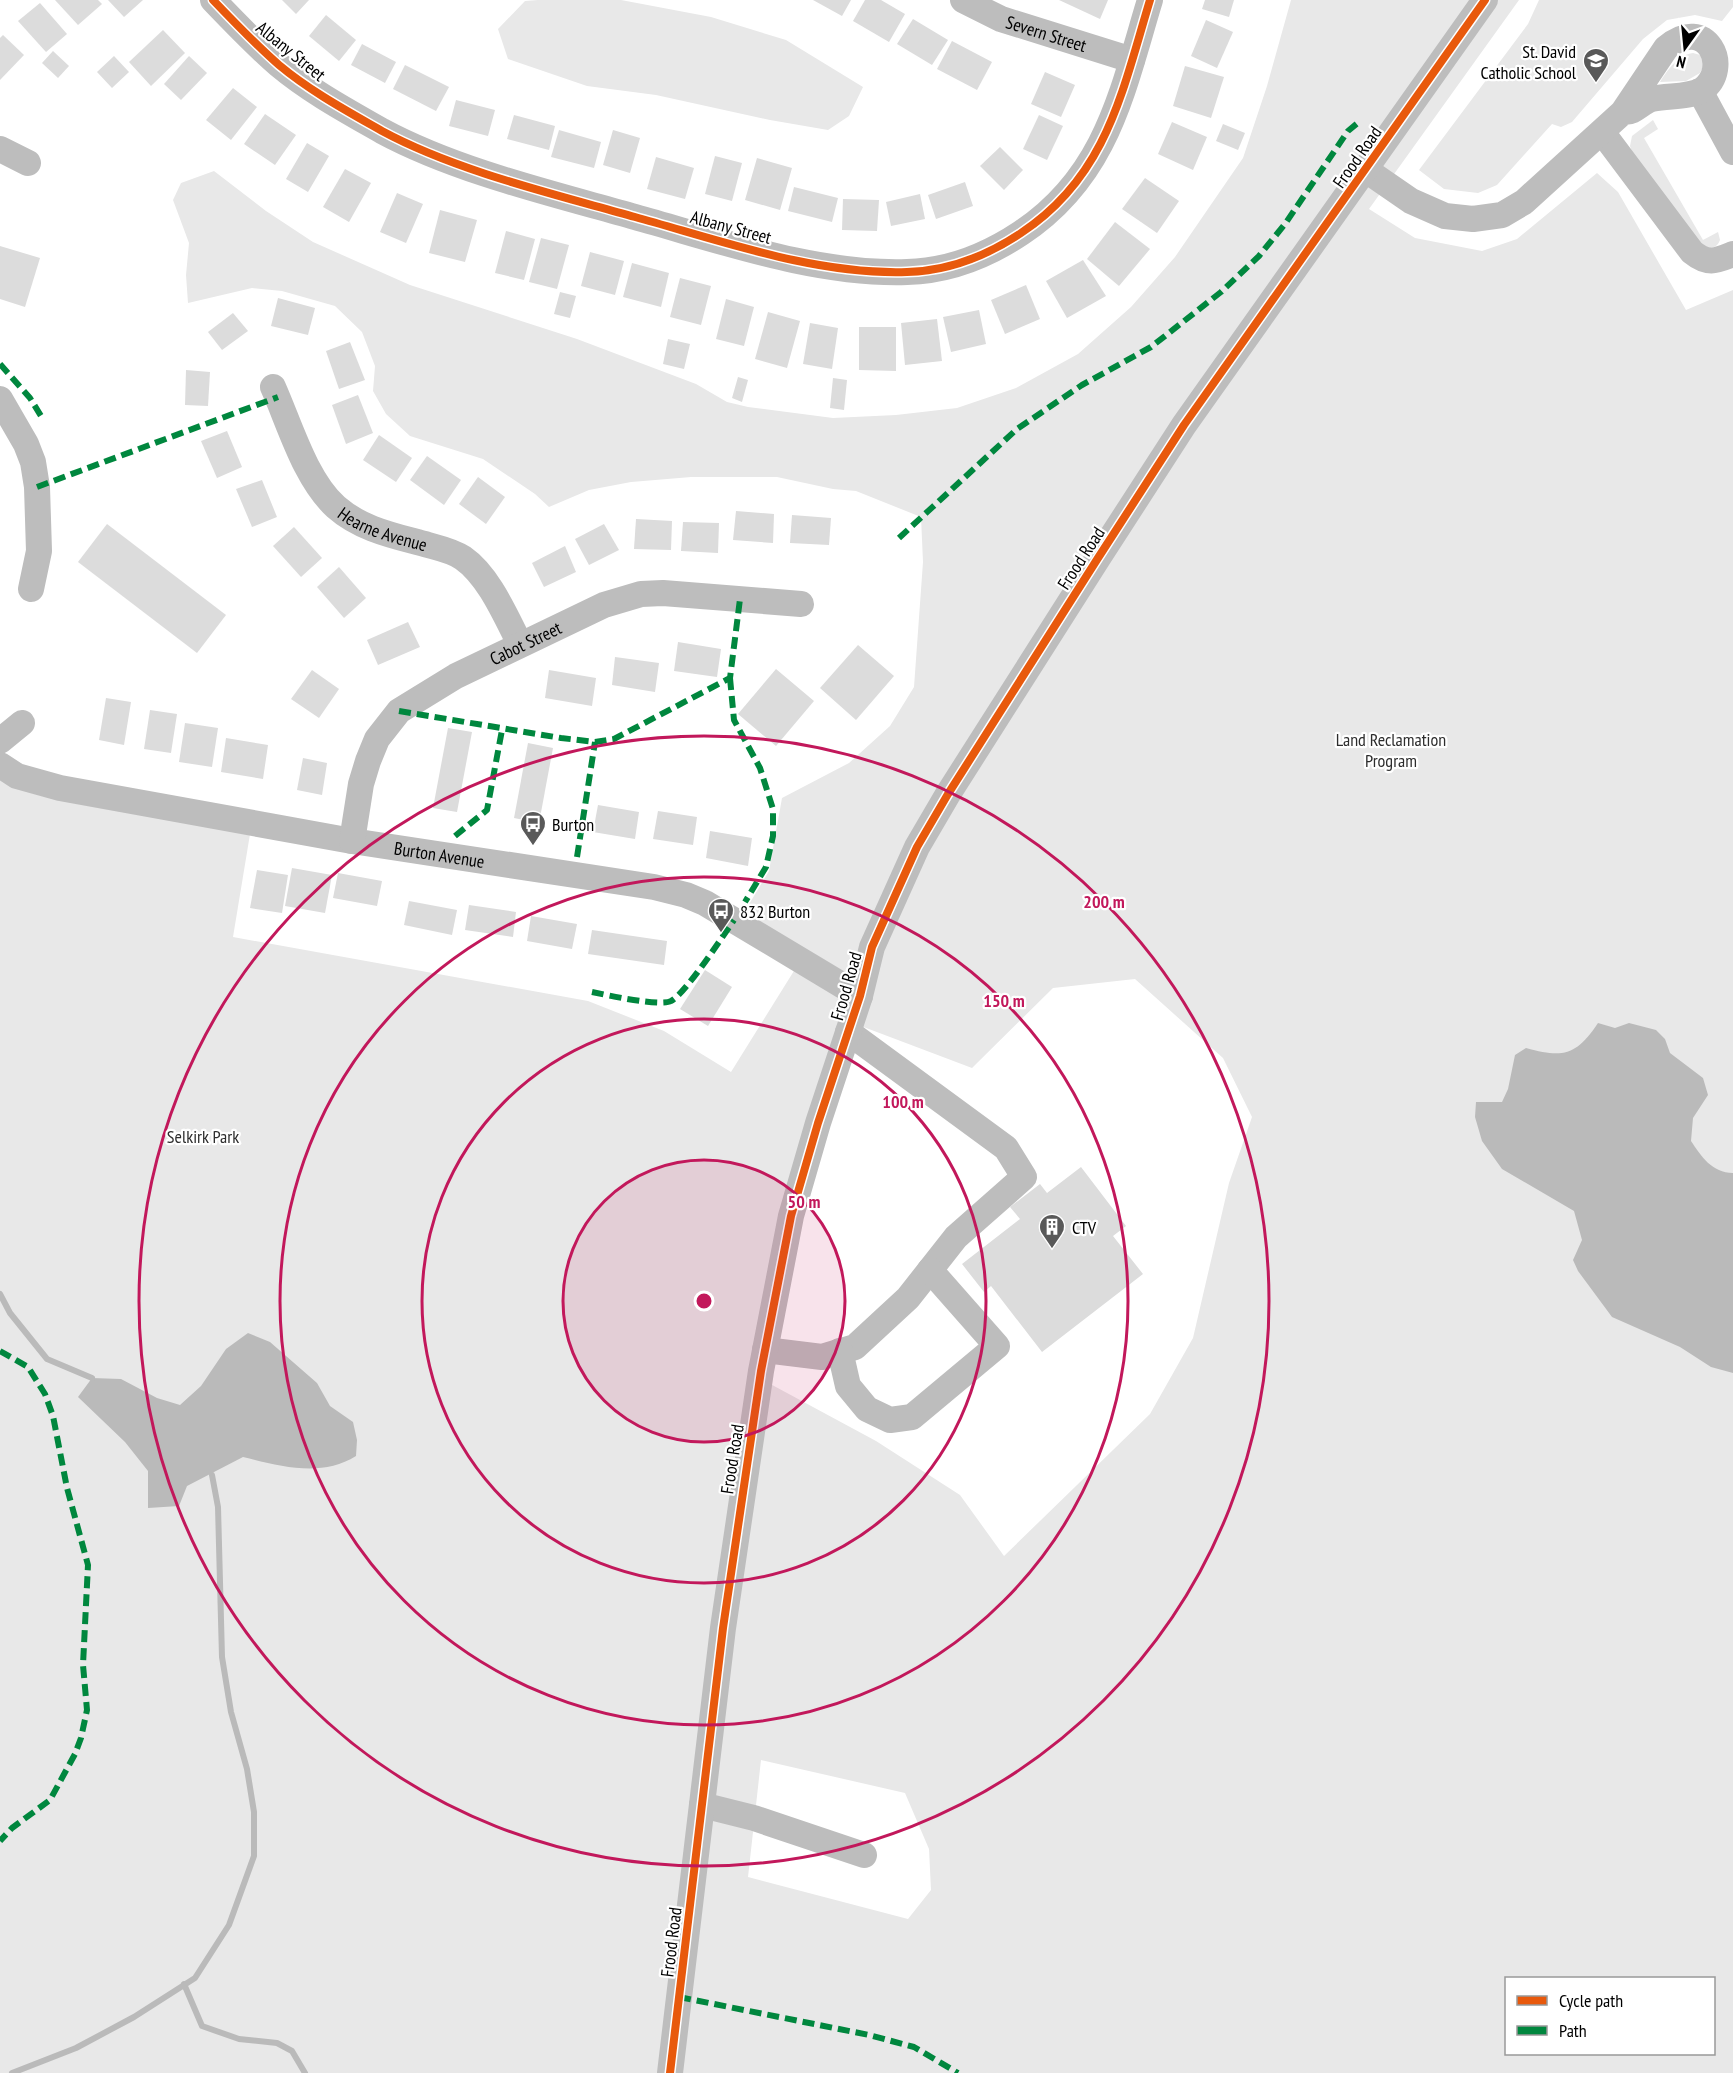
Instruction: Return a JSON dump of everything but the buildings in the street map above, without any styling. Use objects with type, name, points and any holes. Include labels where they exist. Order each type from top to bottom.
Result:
[{"type":"street","name":"Albany Street","points":[[213,0],[281,66],[328,100],[385,132],[432,154],[501,178],[690,232],[792,259],[868,272],[910,272],[938,269],[963,262],[1021,233],[1045,215],[1074,186],[1093,159],[1118,106],[1150,0]]},
{"type":"street","name":"Severn Street","points":[[963,0],[1001,19],[1132,60]]},
{"type":"street","name":"Frood Road","points":[[670,2073],[731,1571],[765,1350],[791,1216],[818,1123],[860,996],[872,947],[917,847],[948,794],[1184,425],[1485,0]]},
{"type":"street","points":[[1366,170],[1412,201],[1445,216],[1473,219],[1502,215],[1524,202],[1623,112],[1666,48],[1674,40],[1684,36],[1696,36],[1704,38],[1717,48],[1720,57],[1716,77],[1712,84],[1700,91],[1651,99],[1630,112],[1623,112]]},
{"type":"street","points":[[1700,91],[1733,153]]},
{"type":"street","points":[[1602,132],[1692,252],[1701,259],[1712,262],[1733,254]]},
{"type":"street","points":[[0,149],[28,163]]},
{"type":"street","name":"Hearne Avenue","points":[[273,387],[308,467],[336,507],[367,528],[444,549],[462,557],[474,568],[494,594],[520,644]]},
{"type":"street","points":[[0,399],[26,444],[33,462],[37,487],[39,551],[31,589]]},
{"type":"street","name":"Cabot Street","points":[[352,841],[361,784],[377,739],[388,723],[399,711],[422,696],[520,644],[604,605],[641,594],[663,593],[801,604]]},
{"type":"street","points":[[0,741],[22,723]]},
{"type":"street","name":"Burton Avenue","points":[[0,765],[17,776],[60,788],[352,841],[654,888],[686,895],[734,920],[860,996]]},
{"type":"street","points":[[765,1350],[822,1357],[855,1347],[908,1298],[956,1237],[1024,1177],[1006,1148],[848,1032]]},
{"type":"street","points":[[840,1351],[848,1386],[867,1409],[890,1420],[912,1417],[997,1346],[930,1270]]},
{"type":"street","points":[[702,1805],[754,1818],[864,1855]]},
{"type":"green space","points":[[621,0],[711,17],[786,40],[863,87],[849,116],[828,130],[656,95],[587,86],[508,59],[498,29],[525,1]]},
{"type":"green space","points":[[1291,0],[1519,0],[1369,209],[1415,238],[1482,251],[1517,239],[1597,173],[1618,192],[1686,310],[1733,290],[1733,2073],[0,2073],[0,763],[252,822],[233,937],[588,1001],[664,1031],[731,1072],[802,958],[739,921],[769,871],[782,798],[849,763],[890,726],[914,687],[923,562],[921,517],[856,491],[833,489],[777,477],[691,477],[631,482],[589,490],[549,507],[535,494],[483,459],[410,436],[386,414],[373,391],[375,366],[362,332],[335,306],[282,291],[252,288],[188,303],[186,275],[189,243],[173,200],[181,183],[214,171],[266,211],[313,242],[410,285],[577,339],[696,384],[727,402],[748,407],[833,418],[896,415],[957,408],[1016,388],[1078,354],[1131,307],[1175,257],[1243,158],[1267,86]],"holes":[[[1135,979],[1223,1058],[1252,1117],[1229,1183],[1193,1338],[1150,1414],[1004,1556],[960,1495],[876,1441],[761,1379],[853,1023],[972,1068],[1053,988]],[[761,1760],[905,1793],[929,1849],[931,1890],[908,1919],[748,1877]]]},
{"type":"green space","points":[[1539,0],[1733,0],[1733,7],[1722,21],[1695,15],[1667,20],[1643,39],[1572,122],[1561,127],[1552,124],[1497,185],[1478,193],[1444,189],[1419,170],[1528,24]]},
{"type":"green space","points":[[1693,53],[1704,56],[1706,60],[1700,73],[1686,81],[1660,82],[1678,60]]},
{"type":"green space","points":[[1653,120],[1658,129],[1644,138],[1703,240],[1718,232],[1720,240],[1715,247],[1701,246],[1632,152],[1630,146],[1632,136]]},
{"type":"shaded area","points":[[1598,1023],[1615,1028],[1629,1023],[1656,1030],[1665,1039],[1670,1053],[1703,1078],[1708,1095],[1693,1118],[1691,1141],[1703,1158],[1713,1167],[1733,1173],[1733,1373],[1711,1367],[1680,1347],[1612,1317],[1578,1271],[1573,1260],[1582,1240],[1574,1211],[1502,1169],[1482,1141],[1475,1117],[1476,1102],[1502,1102],[1508,1089],[1515,1055],[1526,1048],[1550,1053],[1568,1052],[1583,1042]]},
{"type":"shaded area","points":[[248,1333],[270,1342],[317,1383],[330,1406],[353,1422],[357,1440],[356,1456],[343,1463],[315,1468],[271,1464],[243,1457],[187,1486],[179,1506],[148,1508],[148,1471],[125,1442],[78,1397],[92,1378],[121,1379],[157,1398],[180,1405],[201,1386],[226,1349]]},
{"type":"waterway","points":[[0,1294],[10,1313],[47,1359],[92,1378]]},
{"type":"waterway","points":[[12,2073],[76,2048],[134,2017],[195,1978],[229,1925],[254,1856],[254,1812],[247,1769],[231,1712],[222,1657],[218,1507],[212,1475]]},
{"type":"waterway","points":[[184,1984],[202,2026],[239,2039],[277,2043],[292,2051],[305,2073]]},
{"type":"marked path","points":[[899,538],[1017,429],[1082,385],[1151,347],[1221,292],[1259,256],[1285,224],[1348,131],[1360,121]]},
{"type":"marked path","points":[[0,364],[30,398],[41,416]]},
{"type":"marked path","points":[[37,487],[278,397]]},
{"type":"marked path","points":[[399,711],[561,738],[595,742],[614,739],[730,678],[740,599]]},
{"type":"marked path","points":[[730,678],[734,720],[760,768],[773,809],[773,836],[766,867],[745,902]]},
{"type":"marked path","points":[[455,836],[487,810],[502,730]]},
{"type":"marked path","points":[[577,857],[595,742]]},
{"type":"marked path","points":[[592,992],[645,1002],[671,1001],[694,977],[734,920]]},
{"type":"marked path","points":[[0,1351],[28,1367],[45,1394],[53,1416],[67,1488],[88,1565],[83,1665],[87,1710],[81,1738],[50,1800],[12,1828],[0,1841]]},
{"type":"marked path","points":[[679,1997],[869,2035],[914,2047],[958,2073]]},
{"type":"cycle path","points":[[213,0],[270,57],[303,83],[382,131],[441,158],[539,190],[770,255],[838,268],[907,272],[952,265],[995,248],[1021,233],[1050,210],[1074,185],[1107,130],[1120,99],[1150,0]]},
{"type":"cycle path","points":[[670,2073],[723,1628],[761,1371],[791,1216],[818,1123],[860,996],[872,947],[917,847],[948,794],[1184,425],[1485,0]]},
{"type":"place","name":"St. David Catholic School","points":[[1596,84]]},
{"type":"place","name":"Burton","points":[[533,847]]},
{"type":"place","name":"832 Burton","points":[[721,934]]},
{"type":"place","name":"CTV","points":[[1052,1250]]},
{"type":"park label","name":"Land Reclamation Program","points":[[1391,750]]},
{"type":"park label","name":"Selkirk Park","points":[[203,1136]]}]
